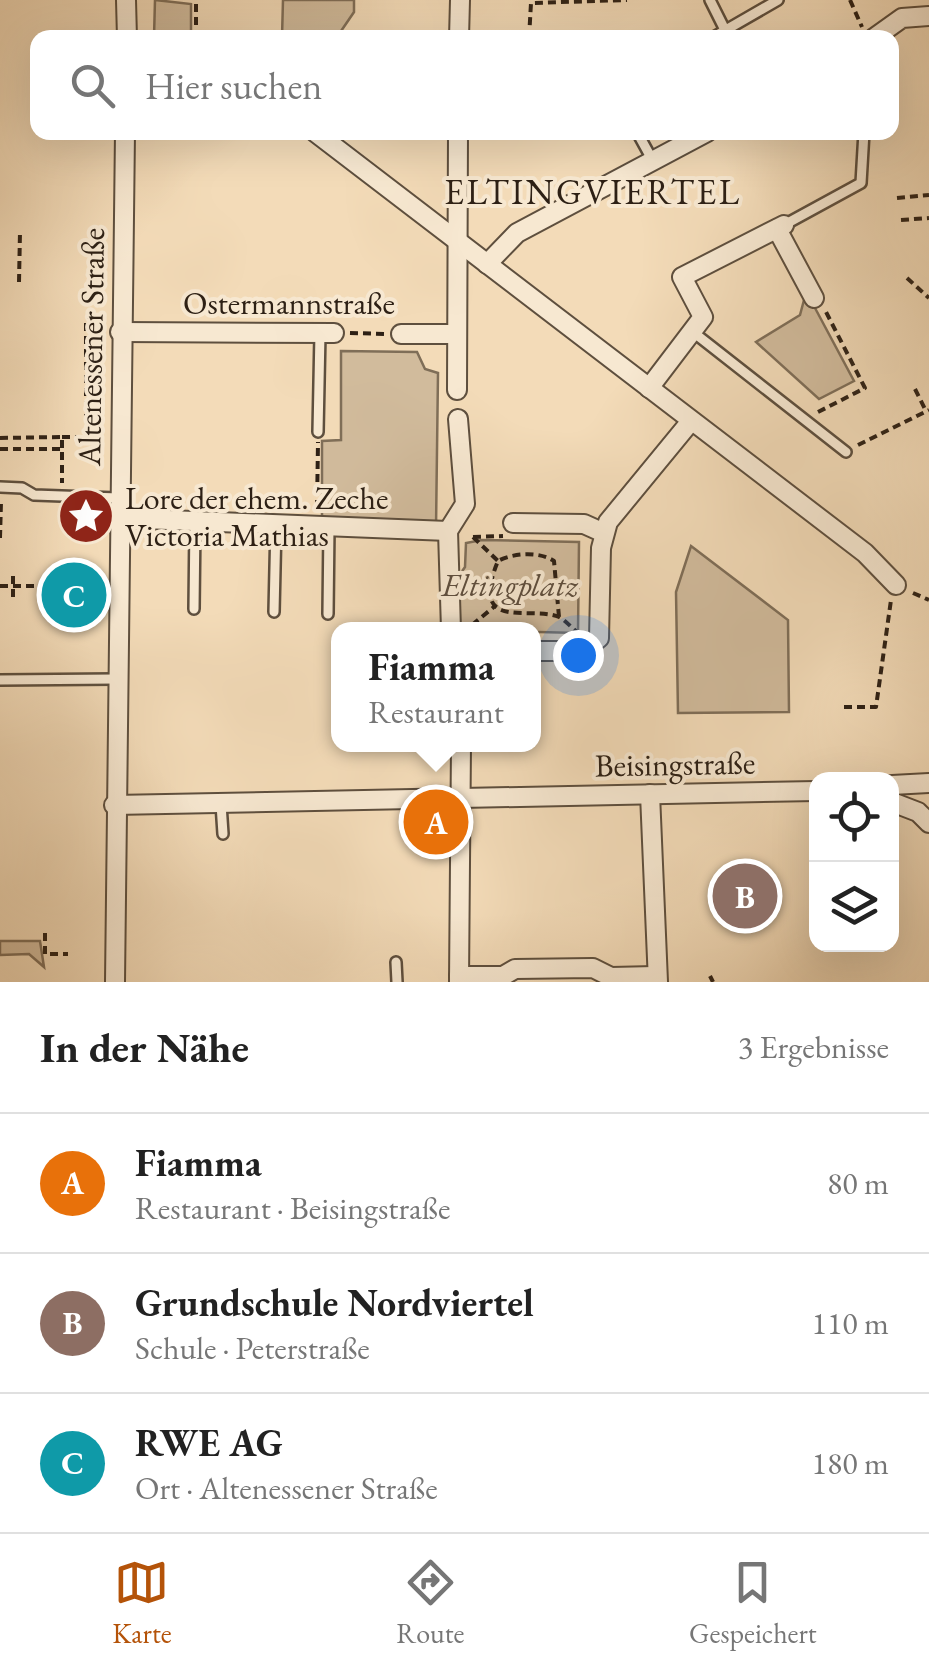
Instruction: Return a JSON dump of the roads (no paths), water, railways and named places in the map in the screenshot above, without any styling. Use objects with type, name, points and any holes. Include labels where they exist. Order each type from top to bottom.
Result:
[{"type":"street","points":[[126,0],[127,30]]},
{"type":"street","points":[[459,30],[460,0]]},
{"type":"street","points":[[883,30],[902,18],[929,16]]},
{"type":"street","name":"Altenessener Straße","points":[[115,982],[115,679],[125,140]]},
{"type":"street","points":[[326,140],[458,246],[488,264],[865,553],[896,585]]},
{"type":"street","points":[[457,390],[458,140]]},
{"type":"street","points":[[488,264],[517,233],[691,140]]},
{"type":"street","points":[[650,388],[703,317],[682,277],[780,227],[814,298]]},
{"type":"street","name":"Ostermannstraße","points":[[120,332],[327,333]]},
{"type":"street","name":"Ostermannstraße","points":[[400,334],[456,334]]},
{"type":"street","points":[[451,622],[448,530],[465,504],[458,420]]},
{"type":"street","points":[[541,652],[582,652],[599,638],[604,533],[691,421]]},
{"type":"street","points":[[118,518],[448,530]]},
{"type":"street","points":[[513,524],[584,524],[604,533]]},
{"type":"street","points":[[461,752],[459,979],[503,976],[515,968],[593,968],[611,976],[657,979],[650,794]]},
{"type":"street","points":[[899,784],[929,782]]},
{"type":"street","name":"Beisingstraße","points":[[114,805],[809,792]]},
{"type":"street","points":[[899,805],[918,812],[929,823]]},
{"type":"lane","points":[[710,0],[725,30]]},
{"type":"lane","points":[[733,30],[778,0]]},
{"type":"lane","points":[[641,140],[653,161]]},
{"type":"lane","points":[[780,227],[861,183],[864,140]]},
{"type":"lane","points":[[693,332],[846,452]]},
{"type":"lane","points":[[318,432],[327,333]]},
{"type":"lane","points":[[0,487],[62,497],[118,498]]},
{"type":"lane","points":[[194,609],[196,521]]},
{"type":"lane","points":[[274,612],[276,524]]},
{"type":"lane","points":[[323,526],[328,614]]},
{"type":"lane","points":[[0,680],[115,679]]},
{"type":"lane","points":[[221,804],[222,834]]},
{"type":"lane","points":[[396,962],[397,982]]},
{"type":"place","name":"Lore der ehem. Zeche Victoria Mathias","points":[[86,516]]},
{"type":"place","name":"RWE AG","points":[[74,595]]},
{"type":"place","name":"Fiamma","points":[[436,822]]},
{"type":"place","name":"Grundschule Nordviertel","points":[[745,896]]},
{"type":"district","name":"ELTINGVIERTEL","points":[[593,192]]},
{"type":"park label","name":"Eltingplatz","points":[[510,585]]}]
